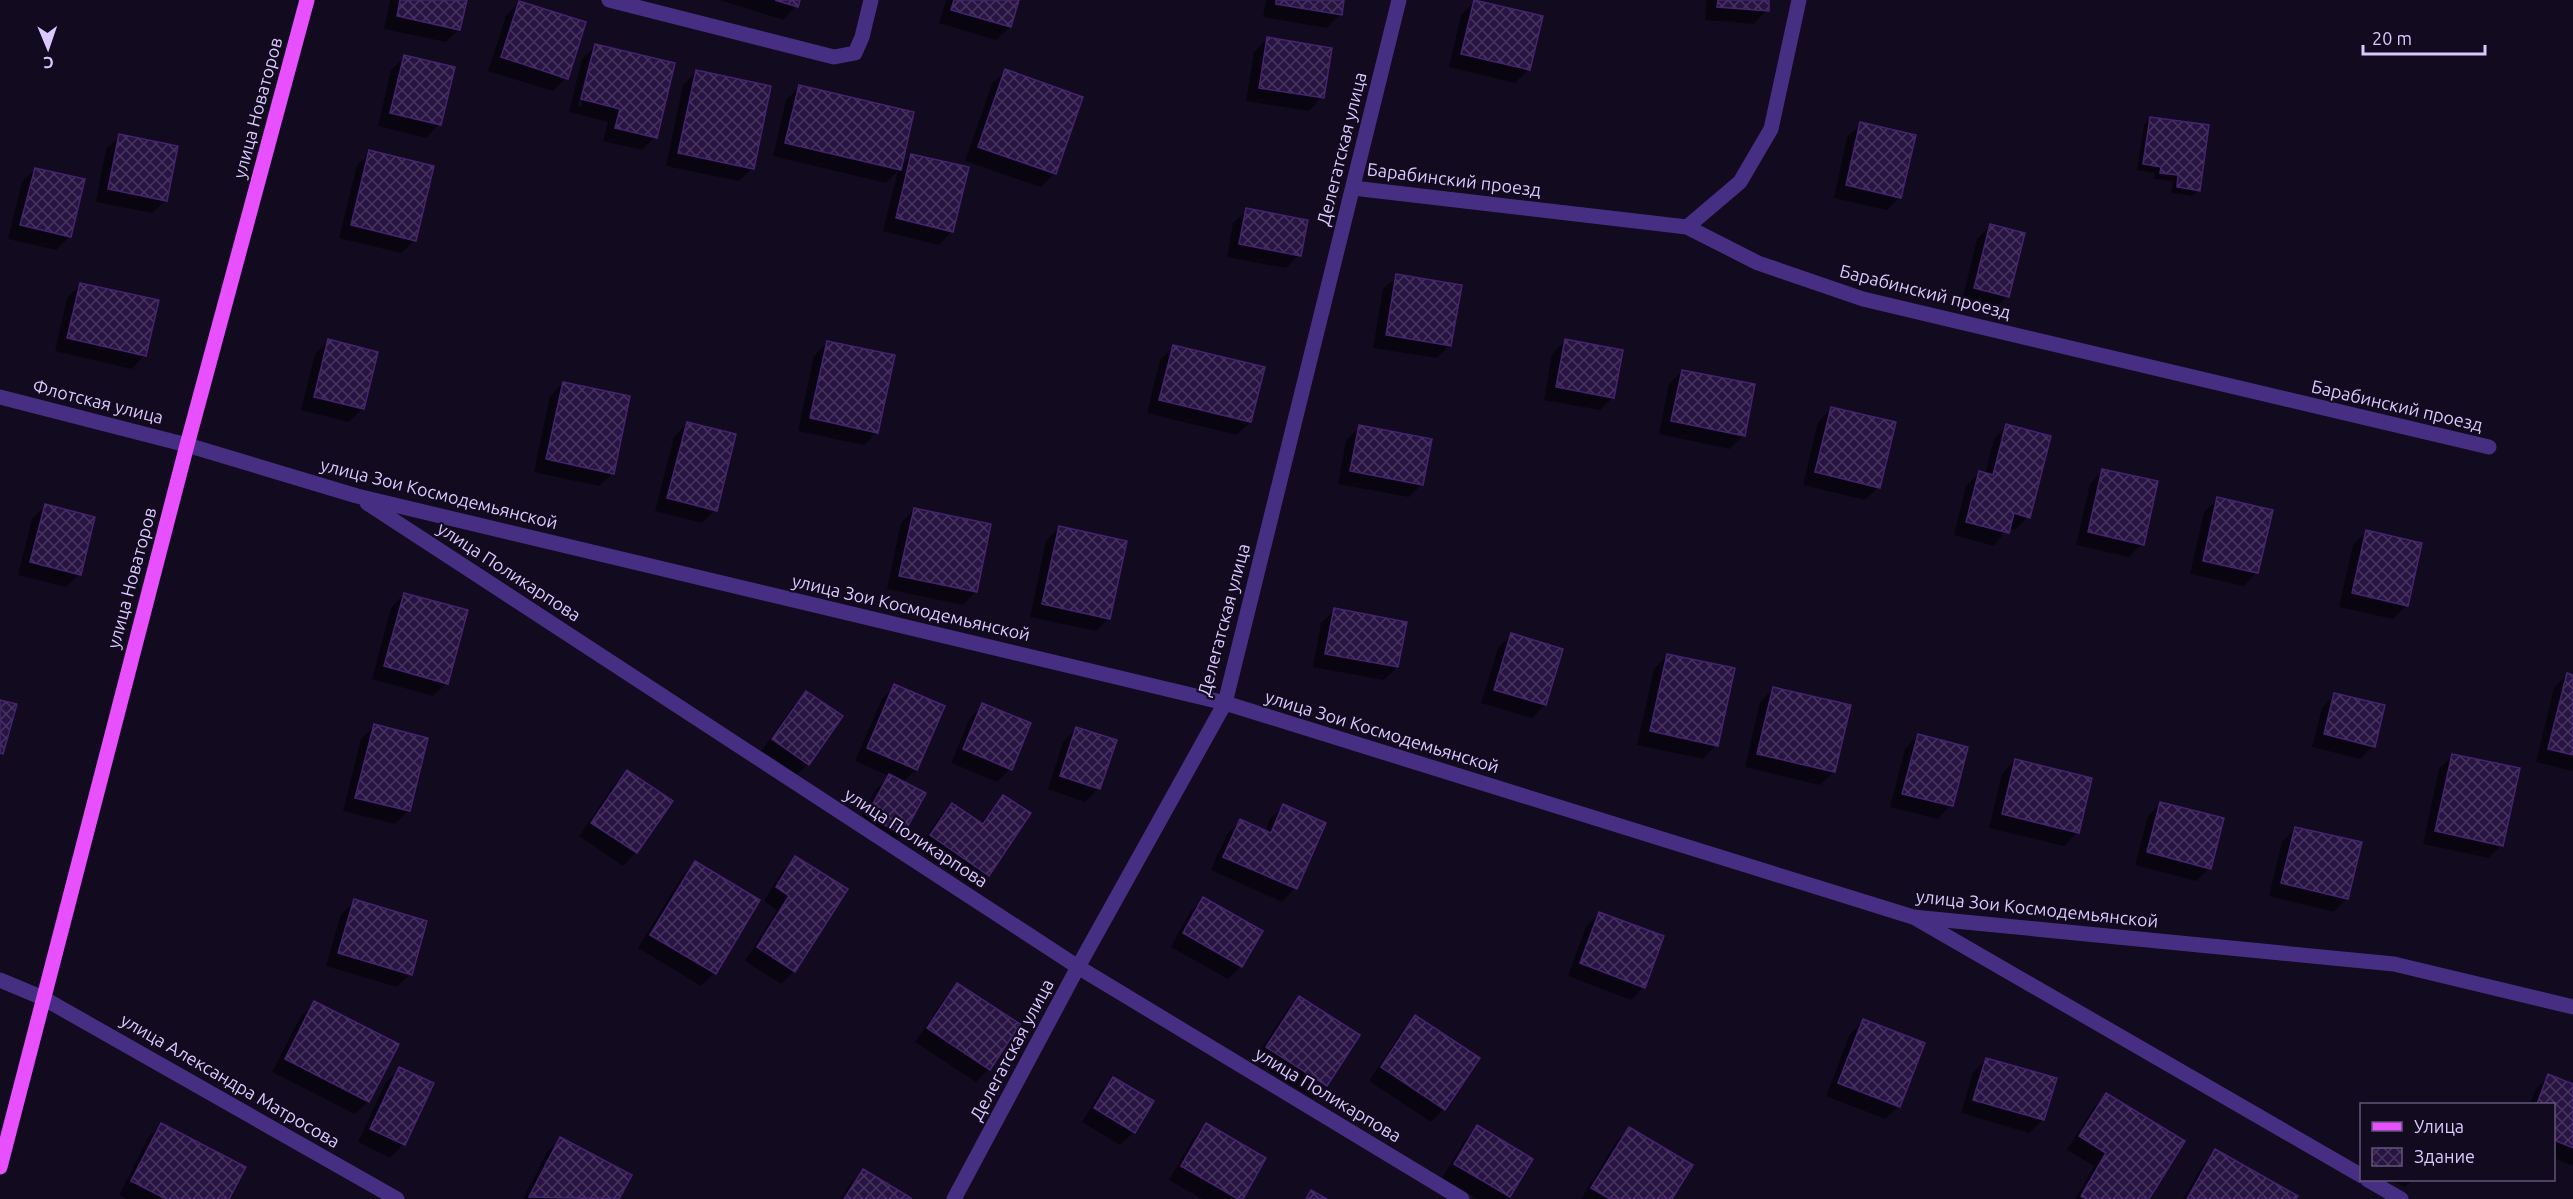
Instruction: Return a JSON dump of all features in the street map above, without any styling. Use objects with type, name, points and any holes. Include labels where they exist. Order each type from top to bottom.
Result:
[{"type":"main road","name":"улица Новаторов","points":[[0,1167],[187,445],[307,0]]},
{"type":"street","points":[[609,0],[834,57],[855,53],[862,37],[871,0]]},
{"type":"street","name":"Делегатская улица","points":[[954,1199],[1078,967],[1225,703],[1399,0]]},
{"type":"street","points":[[1687,227],[1740,182],[1771,129],[1799,0]]},
{"type":"street","name":"Барабинский проезд","points":[[1353,188],[1687,227],[1758,263],[1863,299],[2489,447]]},
{"type":"street","name":"Флотская улица","points":[[0,397],[187,445]]},
{"type":"street","name":"улица Зои Космодемьянской","points":[[187,445],[357,496],[1225,703],[1913,917],[2394,964],[2573,1007]]},
{"type":"street","name":"улица Поликарпова","points":[[357,496],[1078,967],[1462,1199]]},
{"type":"street","points":[[1913,917],[2360,1175]]},
{"type":"street","name":"улица Александра Матросова","points":[[0,980],[43,998],[397,1199]]},
{"type":"street","points":[[2371,1181],[2402,1199]]},
{"type":"building","points":[[400,0],[467,0],[460,30],[397,16]]},
{"type":"building","points":[[775,0],[800,0],[798,7]]},
{"type":"building","points":[[954,0],[1019,0],[1011,27],[951,10]]},
{"type":"building","points":[[1276,0],[1344,0],[1342,15],[1276,4]]},
{"type":"building","points":[[1474,0],[1543,16],[1530,70],[1461,54]]},
{"type":"building","points":[[1718,0],[1769,0],[1769,11],[1717,7]]},
{"type":"building","points":[[519,1],[586,22],[568,79],[501,57]]},
{"type":"building","points":[[1267,37],[1332,48],[1324,98],[1259,88]]},
{"type":"building","points":[[595,44],[675,63],[657,138],[615,128],[620,109],[581,99]]},
{"type":"building","points":[[404,55],[455,67],[441,125],[390,113]]},
{"type":"building","points":[[1005,69],[1083,97],[1056,174],[978,147]]},
{"type":"building","points":[[696,70],[771,86],[754,169],[678,153]]},
{"type":"building","points":[[799,85],[914,112],[901,170],[785,143]]},
{"type":"building","points":[[2150,117],[2209,125],[2200,191],[2177,187],[2178,175],[2160,173],[2161,167],[2143,164]]},
{"type":"building","points":[[1860,122],[1916,135],[1901,198],[1846,185]]},
{"type":"building","points":[[119,134],[178,146],[167,201],[108,189]]},
{"type":"building","points":[[369,150],[434,166],[416,241],[351,225]]},
{"type":"building","points":[[911,154],[969,167],[953,232],[896,218]]},
{"type":"building","points":[[35,168],[85,179],[71,237],[20,225]]},
{"type":"building","points":[[1246,208],[1308,220],[1301,256],[1239,244]]},
{"type":"building","points":[[1990,224],[2025,233],[2009,297],[1974,288]]},
{"type":"building","points":[[1396,274],[1462,285],[1451,346],[1386,335]]},
{"type":"building","points":[[80,283],[159,300],[146,356],[67,338]]},
{"type":"building","points":[[328,339],[378,352],[364,409],[314,397]]},
{"type":"building","points":[[1565,339],[1623,350],[1614,398],[1556,387]]},
{"type":"building","points":[[827,341],[895,355],[878,433],[810,418]]},
{"type":"building","points":[[1173,345],[1265,367],[1251,422],[1159,400]]},
{"type":"building","points":[[1682,370],[1755,384],[1745,436],[1671,421]]},
{"type":"building","points":[[563,382],[630,396],[614,474],[546,459]]},
{"type":"building","points":[[1831,407],[1896,422],[1880,488],[1815,472]]},
{"type":"building","points":[[687,422],[736,434],[717,511],[667,498]]},
{"type":"building","points":[[2006,424],[2051,436],[2030,518],[2014,513],[2009,533],[1966,522],[1979,471],[1993,475]]},
{"type":"building","points":[[1359,425],[1432,439],[1423,485],[1350,471]]},
{"type":"building","points":[[2102,469],[2158,481],[2144,545],[2088,532]]},
{"type":"building","points":[[2217,497],[2273,510],[2258,573],[2203,561]]},
{"type":"building","points":[[45,504],[95,517],[81,575],[30,562]]},
{"type":"building","points":[[914,508],[991,524],[977,592],[899,576]]},
{"type":"building","points":[[1059,526],[1127,541],[1110,619],[1042,604]]},
{"type":"building","points":[[2366,530],[2422,543],[2408,606],[2352,593]]},
{"type":"building","points":[[404,593],[468,610],[448,684],[384,666]]},
{"type":"building","points":[[1334,608],[1407,622],[1398,667],[1325,654]]},
{"type":"building","points":[[1511,633],[1563,649],[1546,705],[1494,690]]},
{"type":"building","points":[[1667,654],[1735,668],[1718,746],[1650,731]]},
{"type":"building","points":[[2567,673],[2573,675],[2573,755],[2548,749]]},
{"type":"building","points":[[894,684],[945,706],[917,770],[867,748]]},
{"type":"building","points":[[1773,687],[1851,705],[1835,772],[1757,754]]},
{"type":"building","points":[[806,691],[843,716],[809,765],[772,739]]},
{"type":"building","points":[[2334,693],[2385,705],[2375,747],[2324,734]]},
{"type":"building","points":[[0,700],[17,704],[3,754],[0,753]]},
{"type":"building","points":[[982,703],[1031,723],[1012,770],[963,749]]},
{"type":"building","points":[[374,724],[428,738],[410,811],[355,798]]},
{"type":"building","points":[[1076,727],[1117,740],[1100,789],[1060,776]]},
{"type":"building","points":[[1918,734],[1968,747],[1953,806],[1902,794]]},
{"type":"building","points":[[2452,754],[2520,768],[2503,846],[2435,831]]},
{"type":"building","points":[[2015,759],[2092,778],[2079,833],[2002,814]]},
{"type":"building","points":[[627,770],[673,801],[637,853],[591,823]]},
{"type":"building","points":[[889,774],[926,793],[903,835],[867,815]]},
{"type":"building","points":[[1003,795],[1031,813],[989,876],[930,835],[952,803],[983,824]]},
{"type":"building","points":[[2160,802],[2224,818],[2211,869],[2147,852]]},
{"type":"building","points":[[1283,804],[1326,823],[1297,889],[1223,857],[1240,819],[1271,833]]},
{"type":"building","points":[[2295,827],[2362,842],[2348,899],[2281,883]]},
{"type":"building","points":[[795,856],[848,889],[795,972],[757,947],[789,896],[776,887]]},
{"type":"building","points":[[695,861],[760,900],[716,974],[650,935]]},
{"type":"building","points":[[1203,897],[1263,931],[1242,967],[1183,933]]},
{"type":"building","points":[[354,899],[427,921],[412,975],[338,953]]},
{"type":"building","points":[[1599,912],[1664,936],[1645,988],[1580,963]]},
{"type":"building","points":[[957,983],[1020,1024],[990,1070],[927,1028]]},
{"type":"building","points":[[1299,996],[1360,1035],[1327,1086],[1266,1047]]},
{"type":"building","points":[[314,1001],[399,1044],[369,1102],[285,1059]]},
{"type":"building","points":[[1415,1015],[1480,1058],[1445,1110],[1381,1067]]},
{"type":"building","points":[[1863,1019],[1925,1043],[1900,1107],[1838,1083]]},
{"type":"building","points":[[1986,1058],[2057,1078],[2044,1120],[1973,1100]]},
{"type":"building","points":[[399,1067],[434,1083],[405,1145],[370,1129]]},
{"type":"building","points":[[2548,1074],[2573,1084],[2573,1148],[2555,1140],[2555,1103],[2537,1103]]},
{"type":"building","points":[[1113,1077],[1154,1101],[1135,1133],[1094,1108]]},
{"type":"building","points":[[2106,1093],[2185,1141],[2149,1199],[2086,1199],[2081,1196],[2106,1153],[2079,1136]]},
{"type":"building","points":[[161,1123],[246,1167],[229,1199],[166,1199],[131,1181]]},
{"type":"building","points":[[1206,1123],[1266,1158],[1243,1199],[1238,1199],[1181,1166]]},
{"type":"building","points":[[1477,1125],[1533,1159],[1510,1197],[1454,1164]]},
{"type":"building","points":[[1629,1127],[1693,1165],[1672,1199],[1610,1199],[1591,1188]]},
{"type":"building","points":[[560,1137],[632,1175],[619,1199],[529,1197]]},
{"type":"building","points":[[2215,1149],[2298,1196],[2296,1199],[2187,1199]]},
{"type":"building","points":[[863,1169],[911,1198],[911,1199],[844,1199]]},
{"type":"building","points":[[1311,1190],[1327,1199],[1306,1199]]}]
